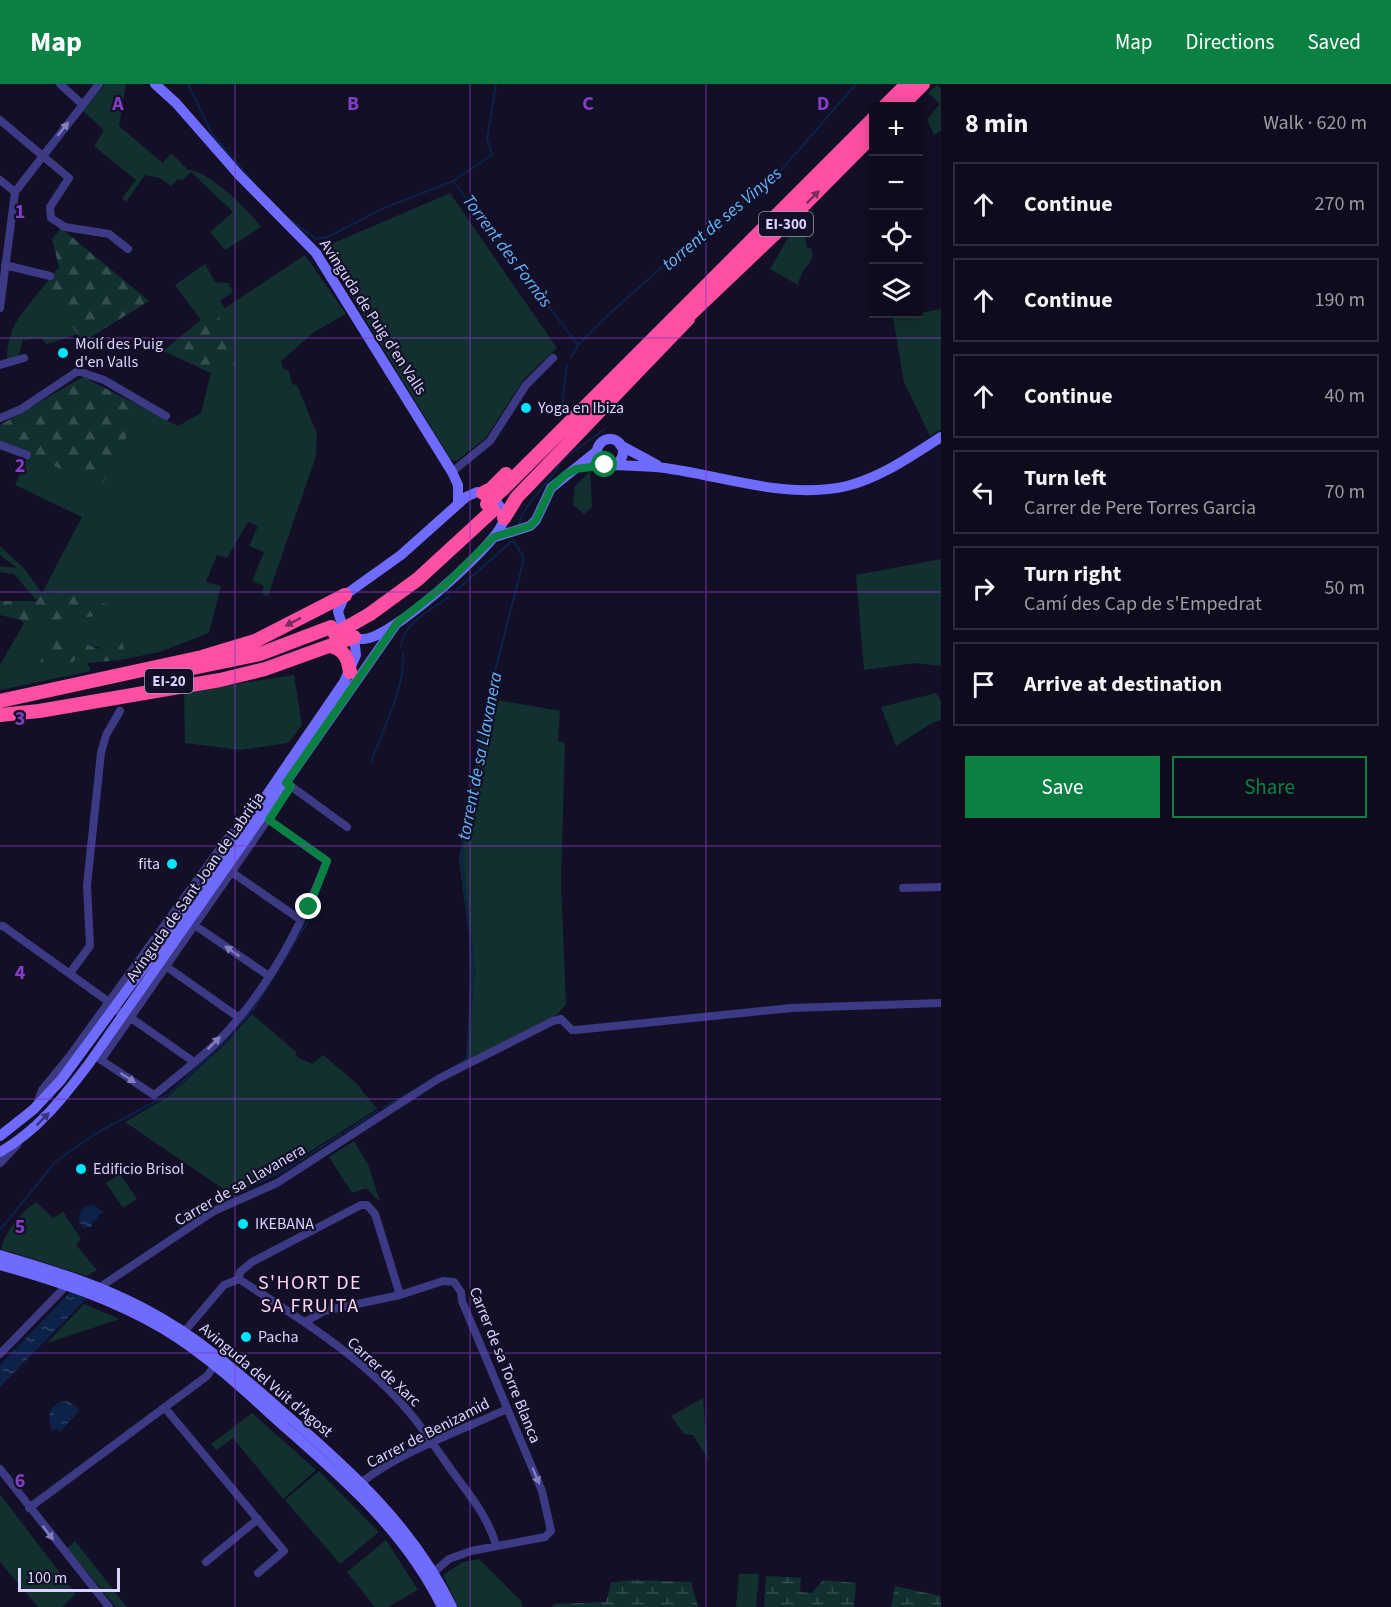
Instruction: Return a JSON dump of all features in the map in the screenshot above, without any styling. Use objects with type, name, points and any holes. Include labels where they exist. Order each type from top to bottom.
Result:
[{"type":"highway","points":[[892,102],[919,86]]},
{"type":"highway","points":[[905,102],[919,86]]},
{"type":"highway","name":"EI-300","points":[[869,122],[711,281],[680,305],[491,489],[491,506],[518,497],[629,383],[695,310],[784,225],[869,138]]},
{"type":"highway","name":"EI-20","points":[[506,492],[711,281]]},
{"type":"highway","name":"EI-20","points":[[0,715],[244,666],[292,652],[332,636],[368,610],[491,506],[695,310]]},
{"type":"highway","points":[[0,703],[202,657],[255,641],[345,595]]},
{"type":"highway","points":[[332,636],[354,637]]},
{"type":"highway","points":[[332,636],[349,663],[350,672]]},
{"type":"highway","name":"EI-20","points":[[0,703],[240,659],[332,636]]},
{"type":"street","points":[[60,84],[82,104]]},
{"type":"street","points":[[0,308],[15,192],[99,84]]},
{"type":"street","name":"Avinguda de Puig d'en Valls","points":[[156,84],[176,103],[246,183],[316,253],[453,472],[458,485],[458,503]]},
{"type":"street","points":[[0,120],[41,157],[69,178],[50,207],[51,218],[65,227],[109,234],[128,249]]},
{"type":"street","points":[[0,180],[15,192]]},
{"type":"street","points":[[6,265],[50,276]]},
{"type":"street","points":[[0,365],[24,358]]},
{"type":"street","points":[[453,472],[490,441],[526,385],[553,358]]},
{"type":"street","points":[[0,418],[21,409],[78,371],[104,380],[166,416]]},
{"type":"street","points":[[576,469],[609,465],[665,468],[786,488],[834,488],[879,475],[941,437]]},
{"type":"street","points":[[494,537],[518,531],[536,520],[546,496],[558,480],[576,469],[606,440],[614,440],[638,457],[665,468]]},
{"type":"street","points":[[0,445],[27,455]]},
{"type":"street","points":[[609,465],[622,455],[620,445]]},
{"type":"street","points":[[597,451],[598,458],[609,465]]},
{"type":"street","name":"Avinguda de Puig d'en Valls","points":[[453,472],[518,531]]},
{"type":"street","name":"EI-300","points":[[345,595],[401,555],[458,503],[491,506],[494,537],[445,585],[397,623],[370,638],[354,637]]},
{"type":"street","points":[[345,595],[339,605],[339,616],[348,633],[354,637]]},
{"type":"street","name":"Avinguda de Sant Joan de Labritja","points":[[0,1152],[21,1140],[52,1110],[98,1058],[289,784],[397,623]]},
{"type":"street","name":"Avinguda de Sant Joan de Labritja","points":[[0,1136],[35,1108],[61,1080],[113,1004],[245,826],[350,672],[356,655],[354,637]]},
{"type":"street","points":[[70,973],[90,946],[87,885],[101,753],[106,735],[120,711]]},
{"type":"street","points":[[289,784],[347,826]]},
{"type":"street","name":"Avinguda de Sant Joan de Labritja","points":[[127,1018],[167,967],[233,873],[269,820],[289,784]]},
{"type":"street","points":[[98,1058],[154,1095],[215,1044],[269,976],[301,920],[327,861],[269,820]]},
{"type":"street","points":[[233,873],[301,920]]},
{"type":"street","points":[[903,888],[941,887]]},
{"type":"street","points":[[0,926],[113,1004],[127,1018],[194,1062]]},
{"type":"street","points":[[196,926],[269,976]]},
{"type":"street","points":[[167,967],[238,1017]]},
{"type":"street","name":"Carrer de sa Llavanera","points":[[100,1287],[214,1211],[277,1183],[438,1079],[475,1062],[524,1034],[561,1019],[572,1030],[576,1030],[791,1008],[941,1003]]},
{"type":"street","points":[[0,1163],[21,1140]]},
{"type":"street","points":[[184,1332],[224,1285],[239,1280],[240,1272],[252,1262],[361,1205],[372,1208],[375,1214],[400,1295]]},
{"type":"street","name":"Avinguda del Vuit d'Agost","points":[[0,1255],[100,1287],[184,1332],[210,1349],[362,1482],[395,1518],[434,1572],[452,1607]]},
{"type":"street","name":"Avinguda del Vuit d'Agost","points":[[0,1265],[67,1285],[121,1307],[163,1329],[215,1365],[341,1475],[379,1513],[412,1556],[442,1607]]},
{"type":"street","points":[[118,1277],[120,1296]]},
{"type":"street","name":"Carrer de Xarc","points":[[239,1280],[305,1322],[374,1378],[408,1410],[491,1529],[496,1545]]},
{"type":"street","name":"Carrer de sa Torre Blanca","points":[[305,1322],[324,1311],[400,1295],[443,1281],[449,1280],[458,1286],[542,1491],[551,1527],[551,1532],[545,1537],[496,1545]]},
{"type":"street","points":[[0,1354],[67,1285]]},
{"type":"street","points":[[29,1508],[207,1376],[215,1365],[210,1349]]},
{"type":"street","points":[[165,1408],[284,1551],[258,1573]]},
{"type":"street","name":"Carrer de Benizamid","points":[[362,1482],[372,1474],[432,1443],[507,1409]]},
{"type":"street","points":[[0,1469],[109,1607]]},
{"type":"street","points":[[206,1562],[258,1519]]},
{"type":"street","points":[[434,1572],[449,1559],[496,1545]]},
{"type":"green space","points":[[105,84],[126,84],[119,126],[163,163],[171,153],[188,170],[217,184],[238,201],[261,227],[225,250],[210,232],[233,212],[191,172],[183,180],[178,179],[171,186],[160,178],[145,175],[126,202],[122,198],[136,180],[94,146],[104,130],[83,111]]},
{"type":"green space","points":[[937,85],[941,89],[941,131],[934,135],[927,119],[940,104],[928,93]]},
{"type":"green space","points":[[450,193],[557,348],[524,379],[485,439],[456,461],[451,460],[322,248]]},
{"type":"green space","points":[[797,222],[804,228],[807,248],[811,248],[812,253],[798,285],[770,269]]},
{"type":"green space","points":[[61,228],[149,301],[83,342],[56,303],[41,289],[59,267],[52,239]]},
{"type":"green space","points":[[305,255],[346,314],[314,332],[281,361],[283,368],[289,371],[292,384],[297,385],[317,434],[316,456],[268,596],[262,594],[264,586],[252,581],[264,552],[249,546],[258,526],[248,522],[227,558],[217,555],[206,582],[221,586],[209,633],[160,652],[120,660],[124,653],[51,637],[40,662],[79,654],[84,656],[91,671],[0,690],[0,665],[24,623],[109,615],[66,598],[42,593],[82,517],[15,485],[29,453],[100,489],[142,407],[178,426],[201,413],[211,373],[236,367],[214,310],[201,320],[175,285],[205,264],[215,282],[228,283],[233,292],[220,301],[225,308]]},
{"type":"green space","points":[[41,289],[56,303],[78,334],[47,344],[41,338],[23,340],[18,358],[7,359],[13,328]]},
{"type":"green space","points":[[214,309],[228,334],[236,367],[211,373],[163,351]]},
{"type":"green space","points":[[941,309],[941,429],[930,436],[904,382],[893,318],[923,318],[923,312]]},
{"type":"green space","points":[[83,377],[142,407],[100,489],[23,450],[0,444],[0,425]]},
{"type":"green space","points":[[590,471],[592,507],[584,514],[573,505],[575,486]]},
{"type":"green space","points":[[0,546],[24,568],[42,593],[37,601],[14,574],[0,572],[0,566],[17,568],[0,555]]},
{"type":"green space","points":[[941,559],[941,666],[915,663],[864,670],[856,575]]},
{"type":"green space","points":[[76,583],[84,585],[84,598],[109,605],[110,615],[24,623],[21,620],[0,615],[0,601],[37,601],[42,593],[66,598]]},
{"type":"green space","points":[[85,635],[88,645],[99,649],[109,637],[123,643],[124,653],[120,660],[87,663],[84,656],[79,654],[73,662],[40,662],[51,637]]},
{"type":"green space","points":[[294,675],[302,725],[288,743],[240,750],[185,743],[184,692]]},
{"type":"green space","points":[[936,693],[941,701],[941,720],[932,723],[896,746],[881,707]]},
{"type":"green space","points":[[486,698],[560,711],[558,741],[565,743],[561,881],[566,1004],[558,1014],[466,1062],[471,974],[469,934],[459,860]]},
{"type":"green space","points":[[252,1014],[296,1052],[297,1057],[312,1064],[323,1055],[356,1083],[377,1109],[266,1179],[232,1195],[125,1122],[169,1096],[224,1045]]},
{"type":"green space","points":[[354,1141],[368,1164],[380,1202],[366,1188],[352,1193],[329,1157]]},
{"type":"green space","points":[[120,1174],[137,1199],[123,1208],[106,1183]]},
{"type":"green space","points":[[36,1202],[53,1218],[63,1212],[81,1239],[76,1245],[97,1270],[87,1276],[1,1249],[15,1222]]},
{"type":"green space","points":[[84,1304],[120,1319],[47,1343]]},
{"type":"green space","points":[[703,1398],[708,1459],[693,1435],[684,1434],[671,1416]]},
{"type":"green space","points":[[252,1413],[316,1470],[283,1499],[233,1438],[216,1450],[211,1444]]},
{"type":"green space","points":[[319,1471],[379,1532],[340,1564],[285,1500]]},
{"type":"green space","points":[[0,1494],[76,1594],[62,1607],[38,1607],[0,1562]]},
{"type":"green space","points":[[386,1540],[418,1590],[388,1607],[375,1607],[347,1572]]},
{"type":"green space","points":[[75,1541],[127,1607],[116,1607],[67,1548]]},
{"type":"green space","points":[[479,1559],[521,1601],[523,1607],[458,1607],[443,1575],[463,1562]]},
{"type":"green space","points":[[739,1574],[759,1574],[756,1607],[736,1607]]},
{"type":"green space","points":[[766,1576],[801,1578],[800,1592],[812,1593],[823,1580],[856,1583],[854,1607],[764,1607]]},
{"type":"green space","points":[[630,1580],[691,1582],[698,1607],[552,1607],[554,1604],[606,1602],[611,1583]]},
{"type":"green space","points":[[895,1586],[941,1596],[941,1607],[891,1607]]},
{"type":"water","points":[[93,1205],[103,1212],[99,1214],[97,1220],[93,1220],[91,1227],[84,1228],[79,1222],[80,1212]]},
{"type":"water","points":[[70,1292],[87,1298],[0,1387],[0,1365]]},
{"type":"water","points":[[68,1401],[80,1410],[60,1432],[57,1429],[52,1431],[51,1410],[56,1404]]},
{"type":"waterway","name":"Torrent des Fornàs","points":[[188,84],[212,134],[252,181]]},
{"type":"waterway","points":[[453,181],[492,155],[487,139],[496,84]]},
{"type":"waterway","name":"torrent de ses Vinyes","points":[[571,357],[578,345],[606,317],[693,239],[771,182],[856,84]]},
{"type":"waterway","name":"Torrent des Fornàs","points":[[292,221],[316,239],[328,237],[382,209],[453,181],[578,345]]},
{"type":"waterway","name":"torrent de sa Llavanera","points":[[561,414],[567,365]]},
{"type":"waterway","name":"torrent de sa Llavanera","points":[[519,523],[528,505],[553,474],[560,461],[605,429]]},
{"type":"waterway","name":"torrent de sa Llavanera","points":[[383,1108],[467,1059],[474,970],[462,862],[464,831],[488,699],[524,558],[513,540],[457,590]]},
{"type":"waterway","points":[[401,646],[412,623],[449,597]]},
{"type":"waterway","points":[[371,762],[397,694],[401,680],[403,654]]},
{"type":"waterway","points":[[0,1230],[56,1161],[95,1134],[169,1094],[222,1044],[255,1007],[310,918]]},
{"type":"waterway","name":"torrent de sa Llavanera","points":[[345,1132],[378,1111]]},
{"type":"waterway","name":"torrent de sa Llavanera","points":[[232,1196],[290,1167],[341,1134]]},
{"type":"place","name":"Molí des Puig d'en Valls","points":[[63,353]]},
{"type":"place","name":"Yoga en Ibiza","points":[[526,408]]},
{"type":"place","name":"fita","points":[[172,864]]},
{"type":"place","name":"Edificio Brisol","points":[[81,1169]]},
{"type":"place","name":"IKEBANA","points":[[243,1224]]},
{"type":"place","name":"Pacha","points":[[246,1337]]},
{"type":"district","name":"S'HORT DE SA FRUITA","points":[[310,1294]]},
{"type":"route","points":[[309,907],[327,861],[269,820],[291,786],[286,783],[397,623],[468,565],[494,537],[530,526],[536,520],[546,496],[558,480],[576,469],[605,465]]}]
